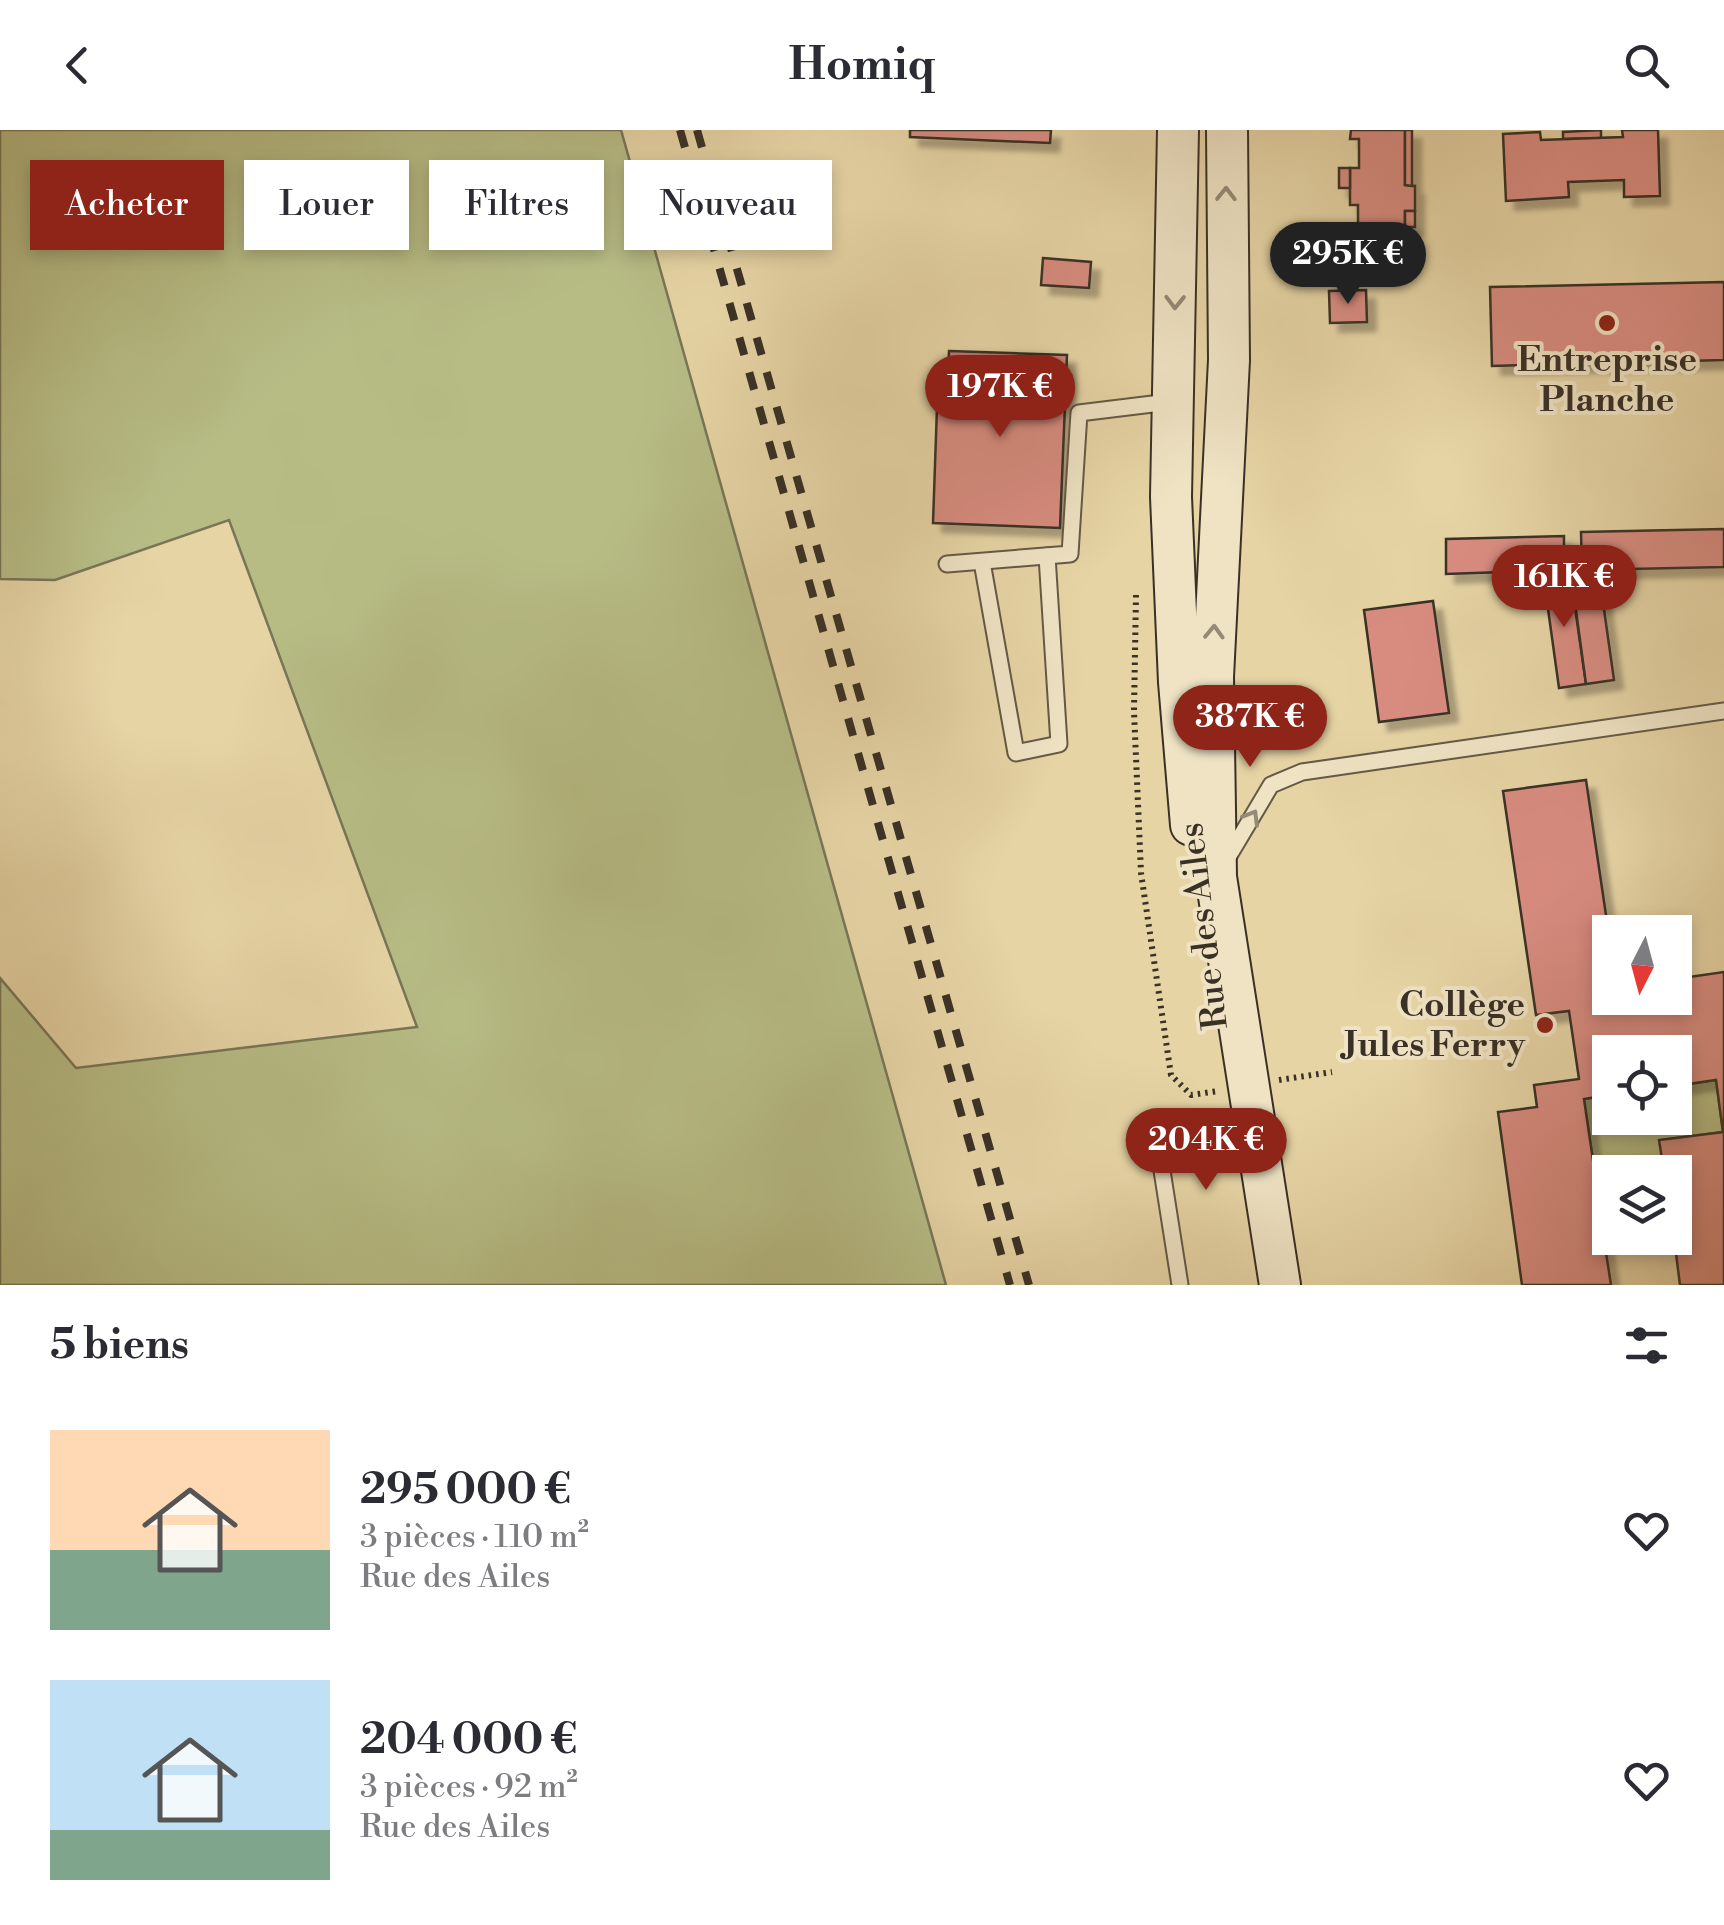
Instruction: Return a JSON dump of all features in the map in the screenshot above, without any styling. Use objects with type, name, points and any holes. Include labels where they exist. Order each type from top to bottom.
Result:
[{"type":"main road","name":"Rue des Ailes","points":[[1178,130],[1170,497],[1179,682],[1196,878],[1256,1285]]},
{"type":"main road","name":"Rue des Ailes","points":[[1226,130],[1229,360],[1213,676],[1216,877],[1280,1285]]},
{"type":"lane","points":[[947,564],[1070,554],[1079,413],[1173,401]]},
{"type":"lane","points":[[982,562],[1016,753],[1059,744],[1047,556]]},
{"type":"lane","points":[[1216,877],[1271,785],[1302,772],[1724,711]]},
{"type":"lane","points":[[1155,1126],[1180,1285]]},
{"type":"green space","points":[[0,130],[621,130],[629,160],[624,160],[624,250],[655,250],[946,1285],[0,1285],[0,978],[76,1068],[417,1027],[229,520],[55,580],[0,579]]},
{"type":"green space","points":[[1716,1080],[1723,1132],[1660,1140],[1662,1155],[1592,1155],[1584,1099],[1592,1098],[1592,1135],[1692,1135],[1692,1084]]},
{"type":"building","points":[[910,130],[1051,130],[1050,143],[910,137]]},
{"type":"building","points":[[1351,130],[1405,130],[1405,185],[1415,186],[1415,211],[1405,211],[1405,227],[1358,227],[1358,205],[1350,205],[1350,168],[1359,168],[1359,139],[1350,139]]},
{"type":"building","points":[[1405,130],[1412,130],[1412,186],[1405,185]]},
{"type":"building","points":[[1601,130],[1601,138],[1563,139],[1563,132]]},
{"type":"building","points":[[1622,130],[1658,130],[1660,196],[1624,197],[1624,180],[1568,182],[1569,197],[1506,201],[1503,134],[1540,132],[1541,140],[1623,137]]},
{"type":"building","points":[[1339,168],[1350,168],[1350,188],[1339,188]]},
{"type":"building","points":[[1405,211],[1415,211],[1415,227],[1405,227]]},
{"type":"building","points":[[1043,258],[1091,262],[1089,288],[1041,285]]},
{"type":"building","name":"Entreprise Planche","points":[[1724,282],[1724,360],[1492,366],[1490,287]]},
{"type":"building","points":[[1366,290],[1367,322],[1330,323],[1329,291]]},
{"type":"building","points":[[949,351],[1067,355],[1060,528],[933,523],[938,378],[948,378]]},
{"type":"building","points":[[1724,529],[1724,567],[1582,570],[1581,532]]},
{"type":"building","points":[[1564,536],[1564,570],[1446,574],[1446,539]]},
{"type":"building","points":[[1564,561],[1582,562],[1582,570],[1564,570]]},
{"type":"building","points":[[1543,573],[1570,573],[1586,684],[1559,688]]},
{"type":"building","points":[[1571,574],[1599,574],[1614,680],[1586,684]]},
{"type":"building","points":[[1433,601],[1449,713],[1379,722],[1364,610]]},
{"type":"building","points":[[1586,780],[1606,915],[1592,915],[1592,1015],[1692,1015],[1692,977],[1724,972],[1724,1285],[1680,1285],[1676,1255],[1692,1255],[1692,1155],[1661,1155],[1659,1140],[1723,1132],[1716,1080],[1692,1084],[1692,1035],[1592,1035],[1592,1098],[1584,1099],[1592,1155],[1592,1255],[1606,1255],[1611,1285],[1522,1285],[1498,1112],[1537,1107],[1534,1085],[1579,1079],[1569,1011],[1536,1015],[1503,791]]},
{"type":"railway","points":[[680,130],[1010,1285]]},
{"type":"railway","points":[[697,130],[1029,1285]]},
{"type":"place","name":"Entreprise Planche","points":[[1607,323]]},
{"type":"place","name":"Collège Jules Ferry","points":[[1545,1025]]}]
